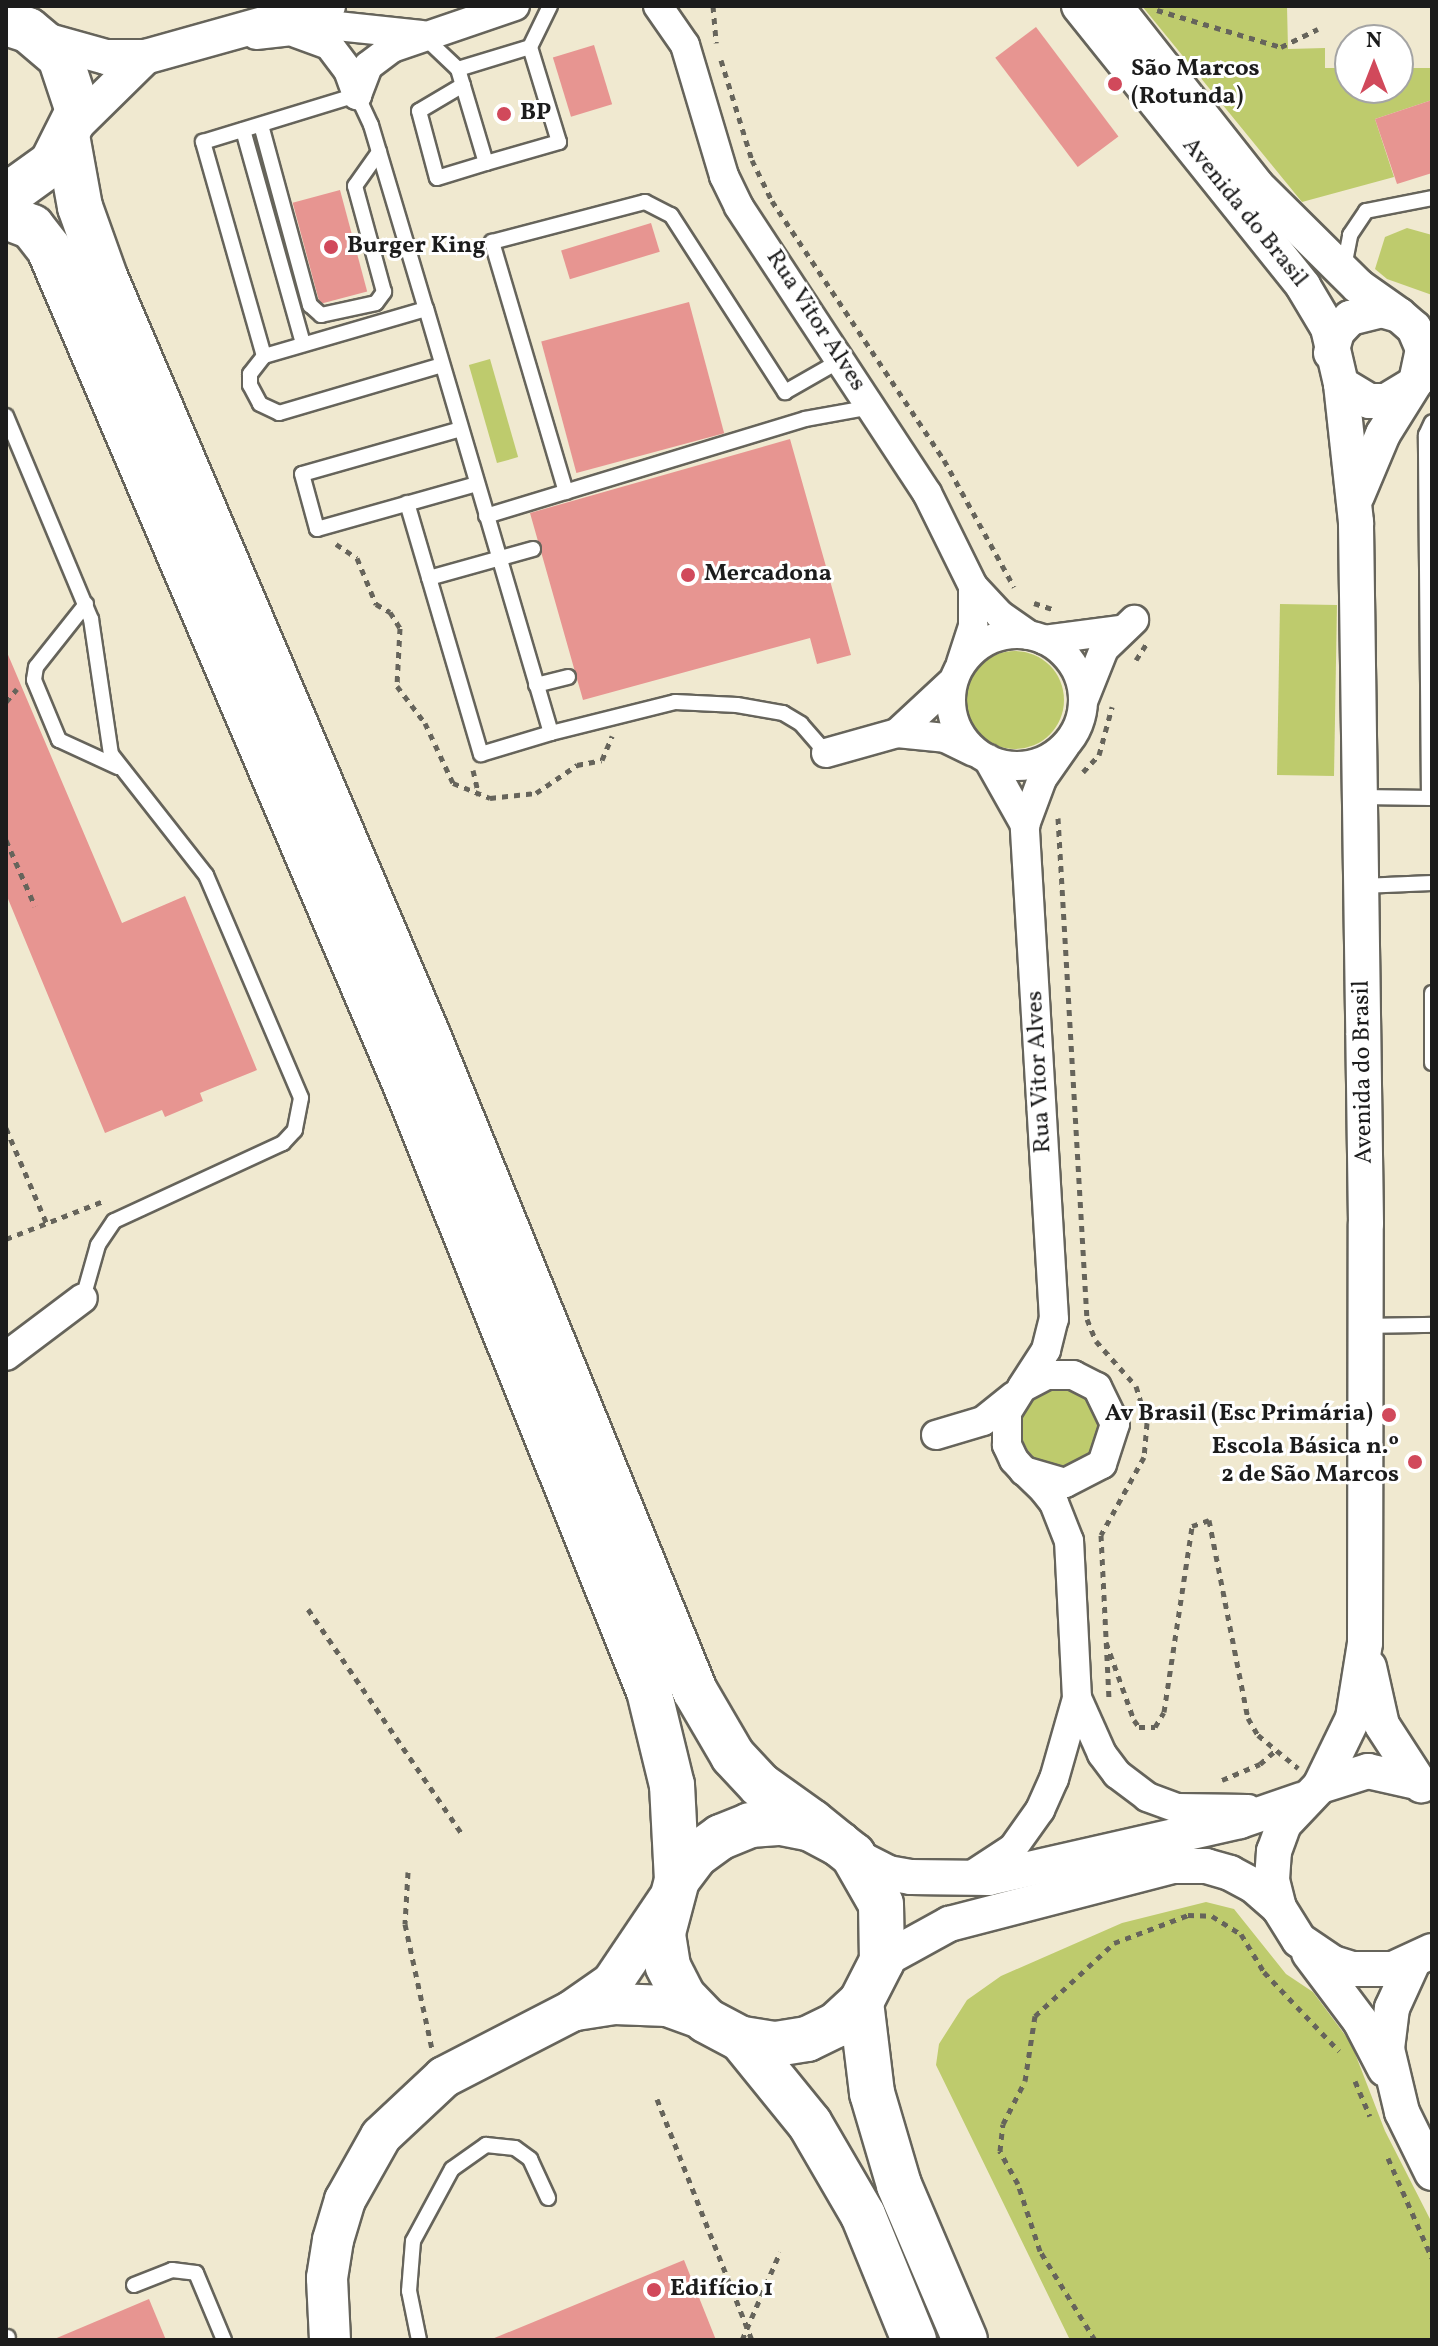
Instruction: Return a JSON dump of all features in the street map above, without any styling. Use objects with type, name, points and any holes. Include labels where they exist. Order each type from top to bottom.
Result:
[{"type":"main road","points":[[6,196],[52,163],[71,134],[78,111],[70,74],[21,24]]},
{"type":"main road","points":[[71,134],[80,207],[105,277],[427,1033],[695,1691],[733,1756],[760,1785],[846,1850],[881,1904],[882,1961],[861,2002],[836,2025],[807,2039],[774,2044],[652,2005],[572,2011]]},
{"type":"main road","points":[[6,217],[32,227],[49,249],[406,1086],[649,1691],[672,1785],[673,1890],[663,1933],[668,1966],[683,1996],[723,2029],[810,2124],[863,2215],[914,2340]]},
{"type":"main road","points":[[330,2340],[327,2278],[345,2200],[381,2136],[444,2077],[572,2011],[629,1965],[696,1855],[721,1837],[750,1825],[781,1823],[811,1829],[846,1850]]},
{"type":"main road","points":[[861,2002],[872,2093],[899,2185],[965,2340]]},
{"type":"street","points":[[21,24],[106,57],[145,57],[328,6]]},
{"type":"street","points":[[357,95],[376,57],[422,35],[515,6]]},
{"type":"street","name":"Rua Vitor Alves","points":[[658,6],[685,45],[732,194],[927,493],[973,586],[1013,627],[1069,659],[1082,688],[1083,704],[1064,747],[1042,779],[1025,825],[1054,1319],[1067,1353],[1097,1387],[1115,1424],[1102,1464],[1081,1500],[1069,1541]]},
{"type":"street","name":"Rua Vitor Alves","points":[[685,45],[689,6]]},
{"type":"street","name":"Avenida do Brasil","points":[[1079,6],[1303,286],[1328,328],[1356,500],[1367,1326],[1365,1643],[1353,1718],[1284,1824],[1274,1851],[1272,1880],[1279,1908]]},
{"type":"street","name":"Avenida do Brasil","points":[[1115,6],[1257,186],[1343,272],[1412,320]]},
{"type":"street","points":[[223,36],[296,33],[337,26],[422,35]]},
{"type":"street","points":[[296,33],[329,45],[348,70],[357,95]]},
{"type":"street","points":[[71,134],[145,57]]},
{"type":"street","points":[[1356,500],[1423,366],[1423,349],[1412,320],[1381,310],[1350,318],[1337,332],[1336,369],[1369,401],[1386,401],[1411,386]]},
{"type":"street","name":"Rua Vitor Alves","points":[[973,586],[973,625],[957,673],[951,712],[1025,825]]},
{"type":"street","points":[[897,733],[957,673],[982,643],[1127,625],[1091,675],[1083,704]]},
{"type":"street","points":[[826,753],[897,733],[945,738],[981,756],[1019,766],[1064,747]]},
{"type":"street","points":[[6,1356],[83,1298]]},
{"type":"street","name":"Rua Vitor Alves","points":[[967,1878],[1013,1848],[1040,1810],[1054,1779],[1077,1698],[1069,1541],[1054,1503],[1019,1466],[1004,1428],[1018,1392],[1046,1350],[1054,1319]]},
{"type":"street","points":[[1097,1387],[1059,1373],[1018,1392],[983,1421],[942,1435],[1065,1483],[1102,1464]]},
{"type":"street","name":"Avenida do Brasil","points":[[1365,1643],[1382,1725],[1424,1786]]},
{"type":"street","name":"Rua Vitor Alves","points":[[1077,1698],[1102,1754],[1117,1774],[1147,1797],[1207,1811],[1300,1798]]},
{"type":"street","points":[[846,1850],[888,1873],[967,1878],[1020,1873],[1300,1798],[1368,1771],[1424,1786]]},
{"type":"street","points":[[882,1961],[949,1924],[1174,1866],[1206,1866],[1230,1873],[1254,1886],[1279,1908],[1360,2021],[1395,2090],[1418,2152],[1432,2173]]},
{"type":"street","points":[[1299,1940],[1333,1963],[1353,1969],[1393,1969],[1424,1958]]},
{"type":"street","points":[[1395,2090],[1387,2027],[1424,1958]]},
{"type":"lane","points":[[463,85],[419,111],[437,178],[559,142],[530,47],[550,6]]},
{"type":"lane","points":[[422,35],[458,69],[486,163]]},
{"type":"lane","points":[[458,69],[530,47]]},
{"type":"lane","points":[[264,356],[203,142],[357,95],[379,152],[551,733]]},
{"type":"lane","points":[[261,125],[310,305],[321,315],[376,303],[384,292],[355,186],[379,152]]},
{"type":"lane","points":[[243,130],[303,344]]},
{"type":"lane","points":[[1343,272],[1350,235],[1366,211],[1432,198]]},
{"type":"lane","points":[[566,492],[492,242],[645,202],[671,215],[785,392],[841,360]]},
{"type":"lane","points":[[426,309],[264,356],[250,374],[250,385],[260,404],[279,413],[442,365]]},
{"type":"lane","points":[[486,516],[805,419],[871,407]]},
{"type":"lane","points":[[6,416],[86,604],[99,655],[106,738],[118,767],[206,875],[301,1098],[295,1130],[283,1143],[125,1213],[104,1232],[83,1298]]},
{"type":"lane","points":[[1360,797],[1431,798],[1426,435],[1432,422]]},
{"type":"lane","points":[[461,429],[302,474],[317,529],[477,484]]},
{"type":"lane","points":[[407,503],[481,754],[675,702],[737,705],[783,713],[801,724],[826,753]]},
{"type":"lane","points":[[429,578],[533,549]]},
{"type":"lane","points":[[86,604],[36,667],[34,680],[59,740],[118,767]]},
{"type":"lane","points":[[536,685],[568,677]]},
{"type":"lane","points":[[1362,886],[1432,883]]},
{"type":"lane","points":[[1432,993],[1432,1063]]},
{"type":"lane","points":[[1367,1326],[1432,1325]]},
{"type":"lane","points":[[419,2340],[409,2291],[413,2241],[452,2169],[486,2145],[515,2148],[537,2170],[548,2198]]},
{"type":"lane","points":[[134,2285],[172,2270],[196,2273],[224,2340]]},
{"type":"path","points":[[1145,6],[1281,47],[1318,29]]},
{"type":"path","points":[[6,840],[35,906]]},
{"type":"path","points":[[6,1128],[47,1224]]},
{"type":"path","points":[[6,1239],[118,1196],[125,1213]]},
{"type":"path","points":[[1105,1641],[1134,1720],[1139,1727],[1155,1727],[1164,1712],[1192,1526],[1209,1520],[1214,1524],[1248,1718],[1300,1798]]},
{"type":"path","points":[[308,1609],[463,1835]]},
{"type":"path","points":[[408,1872],[405,1924],[434,2060],[444,2077]]},
{"type":"path","points":[[1095,2340],[1040,2251],[1018,2184],[1000,2151],[1003,2124],[1025,2081],[1035,2016],[1114,1943],[1188,1915],[1212,1916],[1241,1934],[1264,1972],[1347,2062]]},
{"type":"path","points":[[1351,2071],[1375,2127]]},
{"type":"path","points":[[657,2099],[752,2340]]},
{"type":"path","points":[[1385,2151],[1432,2258]]},
{"type":"path","points":[[742,2340],[780,2252]]},
{"type":"green space","points":[[1142,6],[1287,6],[1288,49],[1325,48],[1325,68],[1334,68],[1334,104],[1414,104],[1414,68],[1432,68],[1432,100],[1375,119],[1394,177],[1302,202]]},
{"type":"green space","points":[[1407,228],[1432,235],[1432,295],[1387,279],[1375,269],[1385,237]]},
{"type":"green space","points":[[490,359],[518,457],[497,463],[469,365]]},
{"type":"green space","points":[[1280,604],[1337,605],[1334,776],[1277,775]]},
{"type":"green space","points":[[1015,651],[1034,655],[1050,665],[1060,681],[1064,700],[1060,719],[1050,735],[1034,745],[1015,749],[996,745],[980,735],[970,719],[966,700],[970,681],[980,665],[996,655]]},
{"type":"green space","points":[[1061,1388],[1076,1391],[1089,1400],[1098,1413],[1101,1428],[1098,1443],[1089,1456],[1076,1465],[1061,1468],[1046,1465],[1033,1456],[1024,1443],[1021,1428],[1024,1413],[1033,1400],[1046,1391]]},
{"type":"green space","points":[[1206,1902],[1234,1909],[1286,1974],[1313,1992],[1351,2043],[1385,2131],[1432,2223],[1432,2340],[1070,2340],[936,2065],[939,2044],[967,2000],[1001,1976],[1122,1923]]},
{"type":"building","points":[[1036,27],[1118,136],[1078,167],[995,58]]},
{"type":"building","points":[[594,45],[612,104],[571,117],[553,58]]},
{"type":"building","points":[[1432,100],[1432,173],[1397,184],[1375,119]]},
{"type":"building","name":"Burger King","points":[[340,190],[367,291],[320,304],[293,203]]},
{"type":"building","points":[[651,223],[660,252],[570,279],[561,250]]},
{"type":"building","points":[[689,302],[724,433],[576,473],[541,342]]},
{"type":"building","name":"Mercadona","points":[[790,439],[851,655],[817,664],[810,638],[583,700],[530,513]]},
{"type":"building","points":[[6,650],[122,923],[185,896],[257,1070],[200,1093],[203,1101],[165,1117],[162,1110],[105,1133],[6,894]]},
{"type":"building","name":"Edifício 1","points":[[684,2260],[716,2340],[492,2340],[492,2339]]},
{"type":"building","points":[[149,2299],[166,2340],[52,2340]]},
{"type":"place","name":"São Marcos (Rotunda)","points":[[1115,84]]},
{"type":"place","name":"BP","points":[[504,114]]},
{"type":"place","name":"Burger King","points":[[331,247]]},
{"type":"place","name":"Mercadona","points":[[688,575]]},
{"type":"place","name":"Av Brasil (Esc Primária)","points":[[1389,1415]]},
{"type":"place","name":"Escola Básica n.º 2 de São Marcos","points":[[1415,1462]]},
{"type":"place","name":"Edifício 1","points":[[654,2290]]}]
